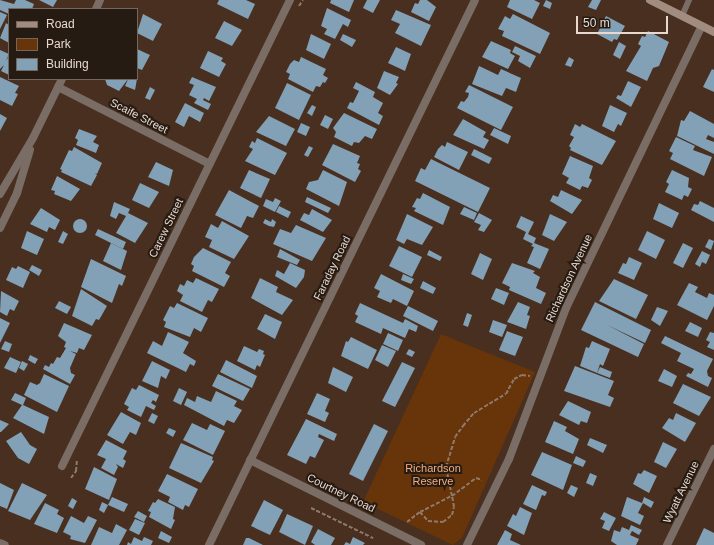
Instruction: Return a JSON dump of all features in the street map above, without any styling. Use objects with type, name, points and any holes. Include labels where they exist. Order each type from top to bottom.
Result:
[{"type":"main road","points":[[650,0],[714,32]]},
{"type":"street","name":"Carew Street","points":[[62,466],[290,0]]},
{"type":"street","name":"Faraday Road","points":[[209,545],[475,0]]},
{"type":"street","name":"Richardson Avenue","points":[[467,545],[508,459],[577,284],[702,26]]},
{"type":"street","points":[[0,194],[33,138],[62,80]]},
{"type":"street","name":"Scaife Street","points":[[58,88],[210,164]]},
{"type":"street","points":[[0,228],[17,193],[33,138]]},
{"type":"street","name":"Wyatt Avenue","points":[[667,545],[714,449]]},
{"type":"street","name":"Courtney Road","points":[[250,460],[421,545]]},
{"type":"street","points":[[0,543],[4,545]]},
{"type":"lane","points":[[682,16],[689,0]]},
{"type":"path","points":[[420,512],[428,521],[443,522],[452,514],[454,507],[446,467],[455,437],[462,426],[487,404],[506,394],[514,380],[522,375],[539,379]]},
{"type":"path","points":[[407,522],[420,512],[452,496],[476,478],[482,480]]},
{"type":"path","points":[[311,508],[373,538]]},
{"type":"green space","name":"Richardson Reserve","points":[[441,334],[535,372],[462,538],[453,545],[363,502]]},
{"type":"building","points":[[0,0],[14,4],[16,0],[25,0],[34,4],[32,8],[8,8],[8,14],[0,10]]},
{"type":"building","points":[[39,0],[57,0],[53,7]]},
{"type":"building","points":[[219,0],[246,0],[255,4],[248,19],[217,4]]},
{"type":"building","points":[[331,0],[354,0],[349,12],[330,3]]},
{"type":"building","points":[[367,0],[380,0],[373,13],[363,8]]},
{"type":"building","points":[[420,0],[427,0],[436,7],[429,21],[411,12],[415,3],[418,4]]},
{"type":"building","points":[[510,0],[534,0],[540,3],[532,19],[507,7]]},
{"type":"building","points":[[546,0],[552,3],[550,9],[543,6]]},
{"type":"building","points":[[592,0],[601,0],[596,10],[588,7]]},
{"type":"building","points":[[327,8],[351,20],[348,27],[343,24],[335,39],[324,34],[327,29],[321,26]]},
{"type":"building","points":[[396,10],[431,25],[421,46],[395,33],[400,24],[391,20]]},
{"type":"building","points":[[0,12],[7,15],[0,29]]},
{"type":"building","points":[[143,14],[162,24],[153,41],[138,34]]},
{"type":"building","points":[[513,14],[550,33],[540,54],[502,36],[504,31],[498,29],[505,16],[510,19]]},
{"type":"building","points":[[606,16],[625,26],[617,40],[614,39],[612,42],[597,34]]},
{"type":"building","points":[[224,21],[242,30],[232,46],[215,38]]},
{"type":"building","points":[[6,23],[8,24],[8,42],[0,38]]},
{"type":"building","points":[[648,31],[669,42],[659,66],[653,68],[647,81],[626,71],[641,46],[638,44],[642,36],[645,37]]},
{"type":"building","points":[[311,34],[331,44],[324,59],[306,50]]},
{"type":"building","points":[[343,34],[356,40],[352,47],[340,40]]},
{"type":"building","points":[[491,41],[511,50],[510,53],[515,56],[508,69],[482,57]]},
{"type":"building","points":[[619,42],[626,46],[620,59],[613,55]]},
{"type":"building","points":[[515,46],[536,56],[530,68],[518,61],[520,56],[512,52]]},
{"type":"building","points":[[396,47],[411,54],[405,71],[388,63]]},
{"type":"building","points":[[138,49],[150,55],[142,70],[138,68]]},
{"type":"building","points":[[0,50],[8,54],[6,61],[8,58],[8,74],[1,71],[4,65],[0,69]]},
{"type":"building","points":[[208,51],[223,58],[221,61],[226,64],[219,77],[200,68]]},
{"type":"building","points":[[301,57],[326,69],[323,75],[328,78],[320,87],[316,86],[313,92],[288,79],[290,74],[286,72],[290,64],[294,60],[299,62]]},
{"type":"building","points":[[569,57],[574,60],[571,67],[565,65]]},
{"type":"building","points":[[479,66],[498,75],[501,69],[521,78],[516,92],[506,88],[502,96],[472,84]]},
{"type":"building","points":[[712,69],[714,70],[714,92],[703,87]]},
{"type":"building","points":[[384,71],[399,77],[396,83],[398,84],[390,95],[377,88]]},
{"type":"building","points":[[0,77],[19,86],[15,93],[18,94],[12,106],[0,100]]},
{"type":"building","points":[[192,77],[216,87],[209,101],[204,98],[203,100],[211,104],[208,110],[194,103],[197,99],[189,95],[194,85],[189,83]]},
{"type":"building","points":[[105,80],[127,80],[119,91],[107,85]]},
{"type":"building","points":[[128,80],[137,80],[135,90],[125,86]]},
{"type":"building","points":[[628,81],[641,87],[631,107],[616,98],[618,95],[621,96]]},
{"type":"building","points":[[356,82],[375,92],[373,97],[383,103],[378,113],[383,116],[379,125],[347,108],[350,102],[353,103],[359,91],[353,88]]},
{"type":"building","points":[[287,83],[311,95],[299,120],[275,108]]},
{"type":"building","points":[[469,85],[513,107],[501,130],[457,108],[461,101],[464,102],[468,97],[469,93],[465,92]]},
{"type":"building","points":[[150,87],[155,90],[150,100],[145,98]]},
{"type":"building","points":[[185,103],[204,113],[200,122],[189,116],[184,127],[175,122]]},
{"type":"building","points":[[312,105],[316,107],[312,116],[307,113]]},
{"type":"building","points":[[610,105],[627,113],[621,126],[618,124],[614,132],[602,126]]},
{"type":"building","points":[[690,111],[714,124],[714,138],[708,135],[706,139],[714,142],[714,154],[677,136],[681,120],[684,121]]},
{"type":"building","points":[[344,113],[377,129],[372,139],[365,136],[359,143],[354,142],[352,146],[334,137],[336,132],[333,128]]},
{"type":"building","points":[[0,114],[7,118],[0,131]]},
{"type":"building","points":[[325,115],[333,119],[328,129],[320,125]]},
{"type":"building","points":[[269,116],[295,129],[286,146],[256,132]]},
{"type":"building","points":[[463,119],[486,132],[483,137],[489,140],[484,149],[453,135]]},
{"type":"building","points":[[301,123],[310,127],[306,136],[297,132]]},
{"type":"building","points":[[575,124],[580,127],[582,124],[616,141],[602,165],[570,150],[571,148],[569,146],[574,137],[570,135]]},
{"type":"building","points":[[494,128],[511,136],[508,144],[490,135]]},
{"type":"building","points":[[79,129],[97,136],[93,142],[99,145],[96,153],[76,145],[78,140],[75,138]]},
{"type":"building","points":[[676,137],[695,146],[693,150],[712,157],[704,176],[670,159],[673,153],[669,151]]},
{"type":"building","points":[[257,138],[287,153],[275,175],[245,161],[253,149],[249,147],[252,141],[255,143]]},
{"type":"building","points":[[447,142],[468,152],[459,170],[434,157],[438,149],[442,145],[445,147]]},
{"type":"building","points":[[333,144],[360,156],[357,163],[360,164],[358,169],[361,171],[355,182],[322,165]]},
{"type":"building","points":[[309,146],[313,148],[308,157],[304,155]]},
{"type":"building","points":[[74,147],[102,163],[97,174],[95,173],[97,175],[91,186],[61,172],[62,170],[60,169],[69,150],[72,151]]},
{"type":"building","points":[[474,149],[492,158],[489,164],[471,155]]},
{"type":"building","points":[[570,156],[593,166],[589,178],[592,180],[588,188],[582,186],[580,190],[566,183],[569,178],[562,174]]},
{"type":"building","points":[[431,159],[490,188],[478,212],[415,181],[421,168],[425,170]]},
{"type":"building","points":[[156,162],[173,170],[169,186],[148,177]]},
{"type":"building","points":[[249,170],[270,179],[261,198],[240,188]]},
{"type":"building","points":[[323,170],[347,182],[339,206],[306,189],[309,182],[318,180]]},
{"type":"building","points":[[672,170],[689,178],[688,187],[692,189],[688,197],[684,195],[682,200],[665,192],[669,184],[666,182]]},
{"type":"building","points":[[57,176],[80,189],[71,201],[54,194],[55,191],[51,190]]},
{"type":"building","points":[[140,183],[159,192],[149,208],[132,200]]},
{"type":"building","points":[[229,190],[259,206],[253,218],[247,216],[241,228],[215,215]]},
{"type":"building","points":[[561,190],[582,200],[572,214],[550,201],[553,195],[558,197]]},
{"type":"building","points":[[423,193],[450,207],[443,225],[414,211],[416,208],[412,207],[417,198],[420,199]]},
{"type":"building","points":[[307,197],[331,208],[328,213],[305,202]]},
{"type":"building","points":[[275,198],[281,201],[275,212],[263,206],[266,199],[273,202]]},
{"type":"building","points":[[700,201],[714,208],[714,222],[691,210],[694,204],[698,205]]},
{"type":"building","points":[[114,202],[130,209],[128,213],[148,223],[135,243],[116,233],[126,216],[119,213],[116,219],[110,216]]},
{"type":"building","points":[[659,203],[679,213],[672,228],[653,219]]},
{"type":"building","points":[[279,206],[291,212],[288,218],[276,212]]},
{"type":"building","points":[[464,207],[477,213],[474,220],[460,214]]},
{"type":"building","points":[[41,208],[60,220],[55,230],[49,227],[47,232],[30,224]]},
{"type":"building","points":[[312,209],[332,220],[323,232],[300,220],[304,213],[309,215]]},
{"type":"building","points":[[479,213],[492,220],[484,232],[478,230],[481,225],[474,222]]},
{"type":"building","points":[[407,214],[433,227],[422,245],[407,239],[404,244],[396,240]]},
{"type":"building","points":[[550,214],[567,222],[554,241],[542,235]]},
{"type":"building","points":[[521,216],[534,222],[528,234],[536,238],[534,243],[549,249],[540,269],[527,263],[534,247],[531,246],[533,244],[523,239],[526,232],[516,227]]},
{"type":"building","points":[[80,219],[85,221],[87,226],[85,231],[80,233],[75,231],[73,226],[75,221]]},
{"type":"building","points":[[265,219],[271,222],[272,219],[276,222],[274,227],[263,223]]},
{"type":"building","points":[[222,221],[249,236],[234,259],[209,247],[212,240],[205,237],[211,224],[218,228]]},
{"type":"building","points":[[296,225],[326,238],[312,261],[273,244],[280,229],[291,233]]},
{"type":"building","points":[[98,229],[126,242],[123,249],[95,235]]},
{"type":"building","points":[[27,231],[44,239],[37,255],[21,248]]},
{"type":"building","points":[[63,231],[68,234],[63,244],[58,242]]},
{"type":"building","points":[[647,231],[665,240],[656,259],[638,250]]},
{"type":"building","points":[[709,239],[714,241],[711,250],[705,247]]},
{"type":"building","points":[[111,243],[127,251],[121,270],[103,261]]},
{"type":"building","points":[[683,243],[693,248],[683,268],[673,263]]},
{"type":"building","points":[[399,246],[422,257],[412,277],[389,266]]},
{"type":"building","points":[[203,248],[231,262],[225,273],[230,276],[224,287],[192,271],[194,266],[191,264],[194,257]]},
{"type":"building","points":[[280,249],[300,260],[297,265],[277,257]]},
{"type":"building","points":[[429,250],[442,257],[440,261],[427,255]]},
{"type":"building","points":[[702,251],[710,255],[706,264],[702,262],[700,267],[695,264]]},
{"type":"building","points":[[480,253],[492,259],[483,280],[471,274]]},
{"type":"building","points":[[629,257],[642,263],[634,280],[618,273],[623,263],[626,264]]},
{"type":"building","points":[[91,259],[126,276],[122,286],[119,284],[112,303],[81,287]]},
{"type":"building","points":[[290,263],[305,270],[304,277],[296,288],[275,276],[277,270],[284,274]]},
{"type":"building","points":[[512,263],[535,271],[533,273],[540,277],[536,288],[546,293],[541,304],[509,290],[510,287],[502,283]]},
{"type":"building","points":[[32,265],[42,270],[39,276],[29,270]]},
{"type":"building","points":[[18,266],[30,272],[23,288],[6,280],[12,267],[16,269]]},
{"type":"building","points":[[381,274],[414,291],[407,306],[393,299],[391,303],[377,297],[380,291],[374,288]]},
{"type":"building","points":[[403,274],[414,279],[411,284],[401,280]]},
{"type":"building","points":[[196,278],[219,289],[212,302],[208,300],[202,312],[180,301],[183,295],[177,291],[180,284],[184,286],[187,280],[193,283]]},
{"type":"building","points":[[260,278],[278,287],[276,292],[293,300],[282,315],[251,298]]},
{"type":"building","points":[[614,279],[648,295],[636,319],[599,301]]},
{"type":"building","points":[[423,281],[436,288],[433,294],[420,288]]},
{"type":"building","points":[[689,283],[698,287],[695,292],[707,298],[709,293],[714,295],[714,306],[707,320],[677,305]]},
{"type":"building","points":[[496,288],[509,293],[504,305],[491,299]]},
{"type":"building","points":[[81,289],[107,306],[99,320],[96,319],[92,326],[72,316]]},
{"type":"building","points":[[1,291],[19,301],[14,311],[10,309],[7,316],[0,312]]},
{"type":"building","points":[[59,301],[71,307],[67,314],[55,308]]},
{"type":"building","points":[[518,302],[530,307],[527,315],[530,316],[526,329],[507,322]]},
{"type":"building","points":[[595,302],[651,330],[645,343],[607,325],[644,344],[638,357],[581,330]]},
{"type":"building","points":[[177,303],[208,318],[201,332],[194,328],[190,337],[164,327],[166,322],[163,320],[170,306],[174,308]]},
{"type":"building","points":[[360,303],[403,323],[405,319],[418,326],[416,332],[409,329],[405,338],[383,328],[381,334],[355,322],[358,316],[355,314]]},
{"type":"building","points":[[408,306],[438,321],[433,331],[403,316]]},
{"type":"building","points":[[657,307],[668,311],[660,326],[651,320]]},
{"type":"building","points":[[467,313],[472,315],[468,327],[463,325]]},
{"type":"building","points":[[265,314],[282,322],[275,339],[257,329]]},
{"type":"building","points":[[0,318],[10,323],[0,343]]},
{"type":"building","points":[[493,320],[507,325],[502,337],[489,332]]},
{"type":"building","points":[[690,322],[702,328],[698,337],[685,331]]},
{"type":"building","points":[[64,323],[92,335],[84,350],[79,348],[77,353],[70,351],[76,354],[70,368],[71,373],[75,375],[70,384],[43,369],[45,365],[49,367],[51,363],[53,364],[57,357],[60,358],[66,348],[64,347],[66,342],[58,336]]},
{"type":"building","points":[[507,331],[523,337],[515,356],[499,350]]},
{"type":"building","points":[[168,332],[189,342],[183,353],[196,361],[194,366],[190,364],[186,372],[147,353],[153,341],[162,346]]},
{"type":"building","points":[[710,332],[714,333],[714,350],[707,347],[710,342],[706,340]]},
{"type":"building","points":[[388,333],[403,340],[398,351],[383,344]]},
{"type":"building","points":[[665,336],[713,359],[707,371],[708,376],[712,378],[708,387],[686,376],[688,373],[691,374],[694,369],[677,361],[681,353],[661,343]]},
{"type":"building","points":[[351,337],[377,350],[368,369],[341,356],[346,341],[348,342]]},
{"type":"building","points":[[5,341],[12,344],[9,352],[1,349]]},
{"type":"building","points":[[592,341],[610,349],[603,366],[600,364],[597,373],[580,366],[586,347],[589,348]]},
{"type":"building","points":[[382,345],[396,351],[388,367],[375,360]]},
{"type":"building","points":[[244,346],[257,352],[259,349],[264,351],[263,354],[265,355],[260,367],[257,365],[255,370],[237,361]]},
{"type":"building","points":[[409,349],[415,352],[412,357],[406,354]]},
{"type":"building","points":[[30,355],[38,359],[35,364],[28,360]]},
{"type":"building","points":[[10,357],[21,362],[16,373],[4,368]]},
{"type":"building","points":[[226,360],[257,376],[252,388],[220,372]]},
{"type":"building","points":[[22,361],[28,364],[24,371],[19,368]]},
{"type":"building","points":[[152,361],[170,370],[166,379],[161,376],[158,388],[142,381]]},
{"type":"building","points":[[402,362],[415,368],[395,407],[382,401]]},
{"type":"building","points":[[575,366],[614,381],[608,395],[614,398],[610,407],[564,391]]},
{"type":"building","points":[[333,367],[353,377],[346,392],[328,383]]},
{"type":"building","points":[[600,367],[612,372],[610,378],[597,373]]},
{"type":"building","points":[[664,369],[677,376],[672,387],[658,381]]},
{"type":"building","points":[[44,374],[69,386],[57,412],[24,395],[30,382],[37,385],[40,383]]},
{"type":"building","points":[[218,374],[250,389],[243,401],[212,386]]},
{"type":"building","points":[[683,384],[711,397],[699,416],[673,403]]},
{"type":"building","points":[[139,385],[159,395],[156,402],[153,400],[151,403],[156,406],[154,410],[146,406],[141,417],[127,410],[129,407],[124,404],[132,388],[136,390]]},
{"type":"building","points":[[179,388],[187,392],[181,405],[173,401]]},
{"type":"building","points":[[216,391],[237,401],[234,406],[242,410],[234,423],[227,420],[224,426],[184,405],[187,398],[195,402],[197,396],[211,402]]},
{"type":"building","points":[[15,393],[26,398],[23,405],[49,417],[44,434],[13,418],[22,405],[11,400]]},
{"type":"building","points":[[317,393],[330,399],[325,411],[329,413],[325,422],[307,414]]},
{"type":"building","points":[[568,401],[591,412],[587,423],[581,421],[579,425],[559,415]]},
{"type":"building","points":[[121,412],[141,423],[136,435],[130,432],[123,444],[107,435]]},
{"type":"building","points":[[152,413],[158,416],[154,424],[148,421]]},
{"type":"building","points":[[676,413],[696,423],[685,442],[662,428],[669,418],[673,420]]},
{"type":"building","points":[[306,419],[337,434],[334,441],[319,434],[318,437],[324,440],[315,458],[310,456],[306,464],[287,455]]},
{"type":"building","points":[[0,420],[9,424],[1,432],[0,432]]},
{"type":"building","points":[[554,421],[567,427],[565,431],[579,439],[573,454],[545,442]]},
{"type":"building","points":[[192,423],[207,430],[210,424],[225,431],[213,455],[183,440]]},
{"type":"building","points":[[374,424],[388,431],[363,481],[349,474]]},
{"type":"building","points":[[169,428],[176,431],[173,437],[166,433]]},
{"type":"building","points":[[21,432],[30,445],[37,449],[29,464],[18,458],[6,441]]},
{"type":"building","points":[[590,438],[607,445],[603,453],[587,445]]},
{"type":"building","points":[[106,440],[127,451],[123,459],[126,461],[123,468],[116,464],[118,467],[114,475],[101,468],[106,459],[97,455]]},
{"type":"building","points":[[663,442],[677,449],[666,468],[654,462]]},
{"type":"building","points":[[181,443],[213,457],[212,460],[214,461],[201,483],[169,468]]},
{"type":"building","points":[[542,452],[572,465],[563,490],[531,475]]},
{"type":"building","points":[[576,456],[586,461],[583,467],[573,463]]},
{"type":"building","points":[[94,467],[117,479],[109,500],[85,489]]},
{"type":"building","points":[[644,470],[657,476],[649,493],[633,484],[638,473],[641,474]]},
{"type":"building","points":[[590,473],[597,476],[593,486],[586,483]]},
{"type":"building","points":[[167,474],[198,489],[189,507],[185,505],[183,510],[168,502],[170,497],[158,491]]},
{"type":"building","points":[[0,483],[14,490],[7,509],[0,506]]},
{"type":"building","points":[[22,483],[47,495],[30,520],[8,511]]},
{"type":"building","points":[[532,485],[547,492],[545,496],[542,495],[536,510],[523,504]]},
{"type":"building","points":[[571,485],[578,488],[574,497],[567,493]]},
{"type":"building","points":[[112,497],[128,504],[124,512],[108,505]]},
{"type":"building","points":[[627,497],[642,503],[644,497],[654,502],[651,508],[643,503],[638,513],[644,516],[640,525],[621,516]]},
{"type":"building","points":[[72,498],[77,501],[73,509],[68,506]]},
{"type":"building","points":[[158,499],[175,507],[173,519],[175,520],[171,529],[149,517],[151,512],[148,511],[153,502],[155,503]]},
{"type":"building","points":[[264,500],[283,510],[270,535],[251,526]]},
{"type":"building","points":[[102,502],[108,505],[104,513],[99,510]]},
{"type":"building","points":[[45,503],[59,510],[57,514],[64,518],[57,533],[34,524]]},
{"type":"building","points":[[520,507],[532,513],[524,535],[507,526],[513,514],[516,516]]},
{"type":"building","points":[[138,511],[147,516],[144,522],[134,517]]},
{"type":"building","points":[[604,512],[616,518],[609,531],[602,528],[605,521],[600,519]]},
{"type":"building","points":[[287,514],[313,526],[305,545],[279,532]]},
{"type":"building","points":[[71,516],[84,523],[88,516],[97,520],[85,543],[70,539],[71,536],[63,532]]},
{"type":"building","points":[[135,519],[145,523],[139,535],[129,530]]},
{"type":"building","points":[[116,524],[127,530],[119,545],[91,545],[99,527],[112,533]]},
{"type":"building","points":[[631,525],[642,530],[639,535],[632,531],[630,535],[639,539],[636,545],[617,545],[611,541],[614,530],[620,532],[622,527],[629,530]]},
{"type":"building","points":[[704,528],[714,533],[714,545],[696,545]]},
{"type":"building","points":[[318,529],[335,538],[331,545],[315,545],[311,542]]},
{"type":"building","points":[[505,530],[512,534],[510,540],[521,545],[497,545]]},
{"type":"building","points":[[161,531],[172,537],[169,543],[158,538]]},
{"type":"building","points":[[134,537],[142,541],[144,537],[153,541],[151,545],[127,545],[128,542],[131,544]]},
{"type":"building","points":[[353,537],[365,543],[363,545],[344,545],[346,542],[350,544]]},
{"type":"building","points":[[246,538],[249,538],[263,545],[243,545]]}]
